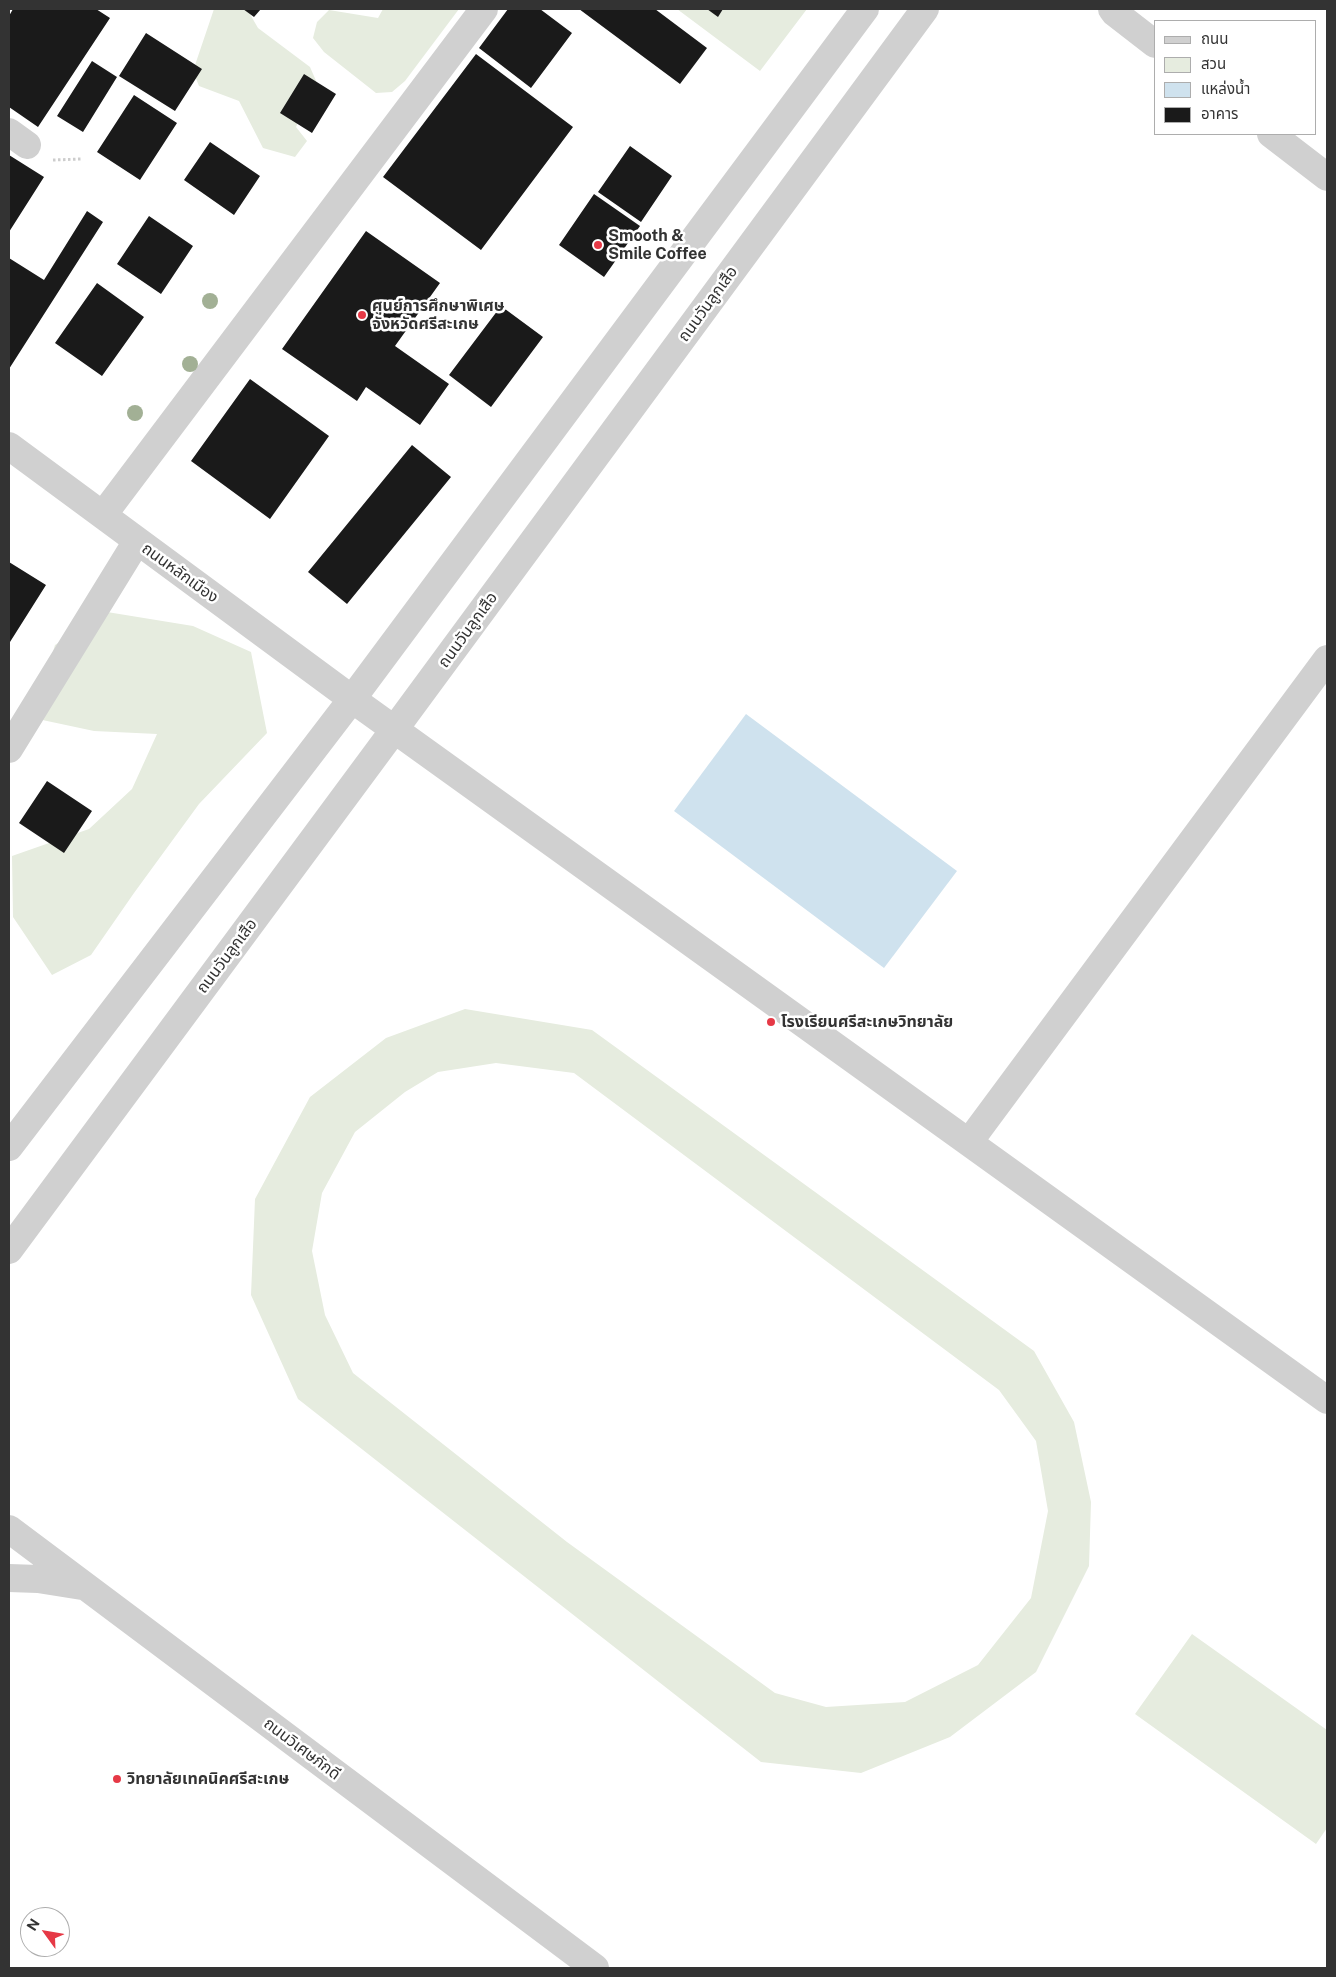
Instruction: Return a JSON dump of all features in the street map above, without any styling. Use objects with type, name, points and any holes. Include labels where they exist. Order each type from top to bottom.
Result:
[{"type":"street","points":[[103,516],[484,9]]},
{"type":"street","points":[[9,1147],[352,699],[865,9]]},
{"type":"street","name":"ถนนวันลูกเสือ","points":[[9,1250],[925,9]]},
{"type":"street","points":[[1110,10],[1154,43]]},
{"type":"street","points":[[1272,135],[1327,177]]},
{"type":"street","name":"ถนนหลักเมือง","points":[[9,446],[394,730],[1327,1400]]},
{"type":"street","points":[[9,749],[137,541]]},
{"type":"street","points":[[968,1142],[1327,659]]},
{"type":"street","name":"ถนนวิเศษภักดี","points":[[9,1529],[595,1968]]},
{"type":"street","points":[[9,1578],[38,1579],[86,1587]]},
{"type":"green space","points":[[214,9],[247,9],[258,28],[310,67],[317,83],[296,127],[307,141],[295,157],[263,148],[239,101],[199,86],[193,71]]},
{"type":"green space","points":[[383,9],[459,9],[405,81],[392,92],[376,93],[324,52],[313,38],[317,22],[329,10],[378,18]]},
{"type":"green space","points":[[677,9],[807,9],[760,71]]},
{"type":"green space","points":[[107,612],[193,626],[251,652],[267,733],[199,804],[91,955],[52,975],[13,917],[12,856],[89,829],[132,789],[157,734],[94,731],[33,718],[55,645]]},
{"type":"green space","points":[[465,1009],[592,1030],[1034,1351],[1074,1422],[1091,1502],[1089,1566],[1036,1672],[950,1737],[861,1773],[761,1762],[298,1399],[251,1295],[255,1199],[310,1097],[386,1038]],"holes":[[[496,1063],[574,1073],[999,1390],[1036,1441],[1048,1511],[1031,1598],[978,1665],[905,1702],[826,1707],[775,1693],[567,1542],[353,1373],[325,1315],[312,1251],[322,1193],[355,1132],[405,1092],[438,1072]]]},
{"type":"green space","points":[[1192,1634],[1327,1730],[1327,1828],[1316,1844],[1135,1714]]},
{"type":"water","points":[[746,714],[957,871],[884,968],[674,811]]},
{"type":"building","points":[[13,9],[96,9],[110,18],[38,127],[9,107],[9,16]]},
{"type":"building","points":[[243,9],[261,9],[254,17]]},
{"type":"building","points":[[508,9],[540,9],[572,33],[531,88],[479,48]]},
{"type":"building","points":[[579,9],[655,9],[707,48],[680,84]]},
{"type":"building","points":[[707,9],[723,9],[718,17]]},
{"type":"building","points":[[146,33],[202,69],[175,111],[119,76]]},
{"type":"building","points":[[476,54],[573,127],[481,250],[383,177]]},
{"type":"building","points":[[92,61],[117,77],[83,132],[57,116]]},
{"type":"building","points":[[304,74],[336,94],[312,133],[280,113]]},
{"type":"building","points":[[134,95],[177,123],[140,180],[97,152]]},
{"type":"building","points":[[210,142],[260,176],[234,215],[184,180]]},
{"type":"building","points":[[630,146],[672,176],[641,222],[598,192]]},
{"type":"building","points":[[9,155],[44,177],[9,232]]},
{"type":"building","points":[[594,194],[640,226],[604,277],[559,245]]},
{"type":"building","points":[[87,211],[103,222],[9,369],[9,258],[44,280]]},
{"type":"building","points":[[149,216],[193,246],[161,294],[117,264]]},
{"type":"building","name":"ศูนย์การศึกษาพิเศษ จังหวัดศรีสะเกษ","points":[[366,231],[440,283],[395,346],[449,384],[420,425],[366,387],[357,401],[282,349]]},
{"type":"building","points":[[97,283],[144,317],[102,376],[55,343]]},
{"type":"building","points":[[501,306],[543,337],[491,407],[449,375]]},
{"type":"building","points":[[250,379],[329,436],[270,519],[191,461]]},
{"type":"building","points":[[412,445],[451,477],[347,604],[308,572]]},
{"type":"building","points":[[9,562],[46,585],[10,642],[9,641]]},
{"type":"building","points":[[47,781],[92,811],[64,853],[19,823]]},
{"type":"place","name":"Smooth & Smile Coffee","points":[[598,245]]},
{"type":"place","name":"ศูนย์การศึกษาพิเศษ จังหวัดศรีสะเกษ","points":[[362,315]]},
{"type":"place","name":"โรงเรียนศรีสะเกษวิทยาลัย","points":[[771,1022]]},
{"type":"place","name":"วิทยาลัยเทคนิคศรีสะเกษ","points":[[117,1779]]}]
